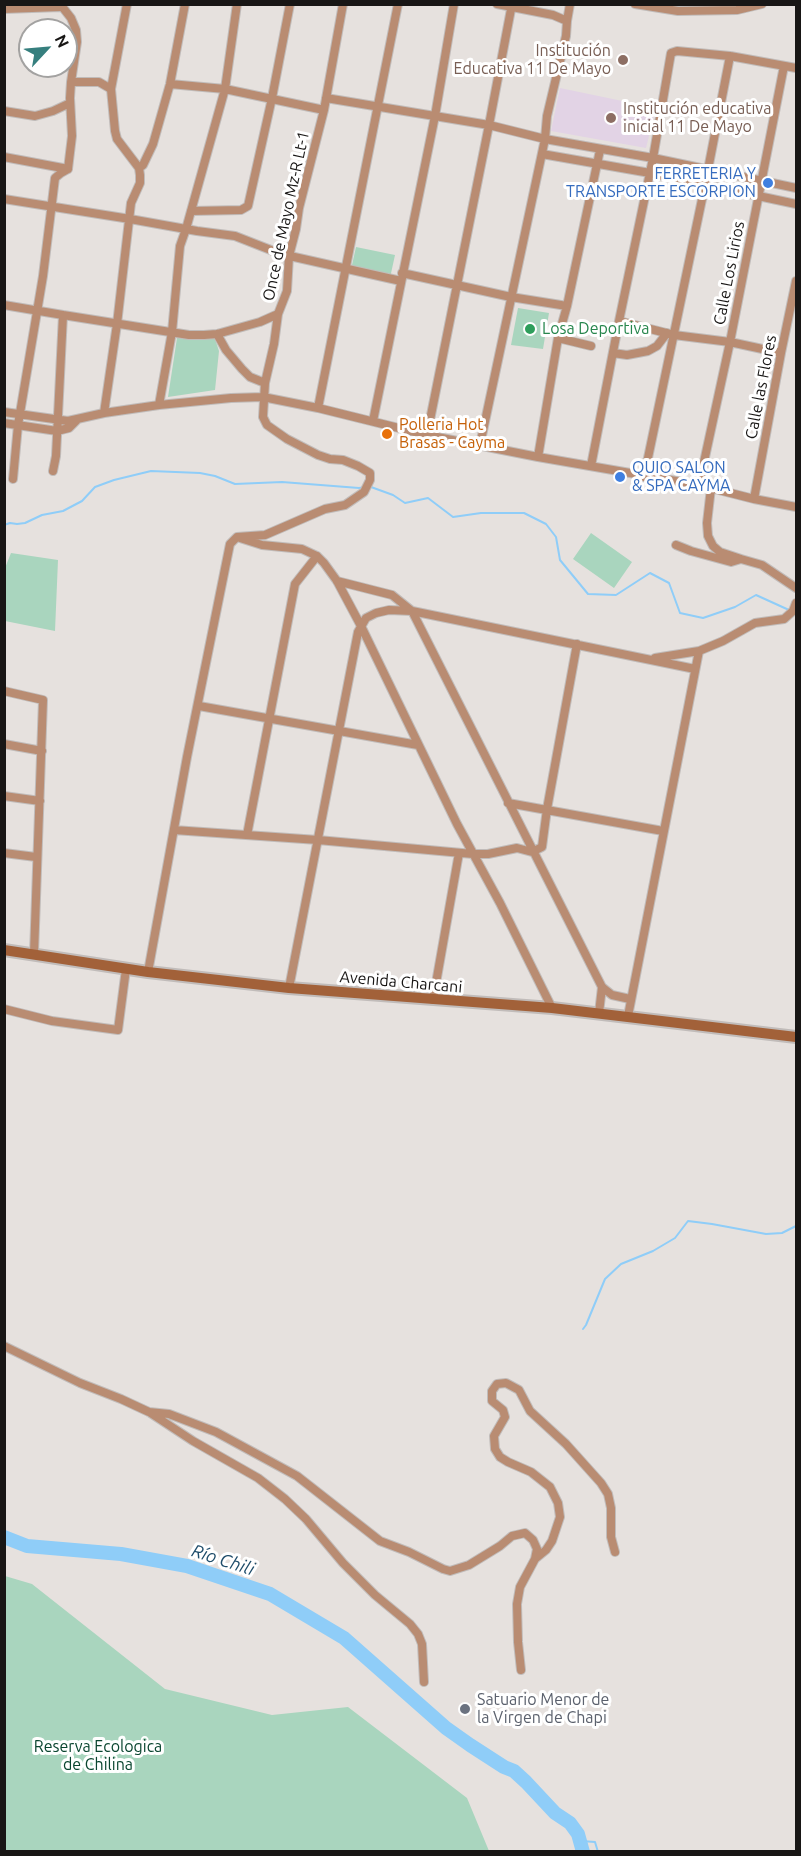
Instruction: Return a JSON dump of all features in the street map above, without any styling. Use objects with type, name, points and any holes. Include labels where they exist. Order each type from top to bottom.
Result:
[{"type":"main road","name":"Avenida Charcani","points":[[4,950],[148,972],[289,988],[552,1008],[796,1037]]},
{"type":"street","points":[[104,412],[131,203],[140,183],[139,168],[117,139],[111,89],[128,4]]},
{"type":"street","points":[[139,168],[143,165],[153,144],[171,84],[185,4]]},
{"type":"street","points":[[159,405],[172,332],[180,246],[225,89],[237,4]]},
{"type":"street","points":[[191,211],[241,210],[248,206],[290,4]]},
{"type":"street","name":"Once de Mayo Mz-R Lt-1","points":[[237,537],[265,534],[325,509],[345,505],[364,492],[370,480],[370,473],[358,466],[305,450],[287,440],[267,425],[263,417],[265,382],[278,314],[286,291],[289,256],[324,110],[343,4]]},
{"type":"street","points":[[318,408],[398,4]]},
{"type":"street","points":[[373,422],[435,116],[454,4]]},
{"type":"street","points":[[497,4],[553,15],[567,21]]},
{"type":"street","points":[[480,446],[545,140],[547,116],[566,36],[570,4]]},
{"type":"street","points":[[635,4],[678,11],[737,10],[762,4]]},
{"type":"street","points":[[4,9],[60,6],[76,30],[77,42],[70,103],[72,136],[68,169]]},
{"type":"street","points":[[427,435],[511,6]]},
{"type":"street","points":[[591,466],[653,158],[671,53],[677,51],[730,56],[796,68]]},
{"type":"street","points":[[644,477],[671,334],[705,185],[730,56]]},
{"type":"street","name":"Calle Los Lirios","points":[[699,485],[730,342],[784,66]]},
{"type":"street","points":[[71,82],[99,82],[111,89]]},
{"type":"street","points":[[171,84],[225,89],[324,110]]},
{"type":"street","points":[[326,98],[489,126],[545,140],[653,158],[796,188]]},
{"type":"street","points":[[4,111],[35,116],[70,103]]},
{"type":"street","points":[[538,457],[558,338],[567,306],[600,150]]},
{"type":"street","points":[[542,153],[796,204]]},
{"type":"street","points":[[4,157],[68,169]]},
{"type":"street","points":[[13,479],[18,425],[49,236],[55,178],[68,169]]},
{"type":"street","points":[[4,199],[235,236],[289,256],[567,306]]},
{"type":"street","name":"Calle las Flores","points":[[754,499],[796,281]]},
{"type":"street","points":[[4,305],[189,335],[218,334],[260,322],[278,314]]},
{"type":"street","points":[[53,471],[56,456],[63,315]]},
{"type":"street","points":[[619,321],[671,334],[730,342],[781,353]]},
{"type":"street","points":[[218,334],[226,350],[242,369],[250,377],[265,382]]},
{"type":"street","points":[[613,353],[627,355],[648,351],[671,334]]},
{"type":"street","points":[[558,338],[591,346]]},
{"type":"street","points":[[4,412],[57,420],[78,420],[104,412],[159,405],[231,398],[263,398],[318,408],[480,446],[699,485],[796,507]]},
{"type":"street","points":[[4,423],[57,431],[69,428],[78,420]]},
{"type":"street","points":[[711,488],[707,523],[708,536],[713,546],[720,552],[762,565],[796,588]]},
{"type":"street","points":[[148,972],[187,757],[230,544],[237,537],[262,545],[302,549],[317,556],[324,563],[361,626],[418,745],[552,1008]]},
{"type":"street","points":[[676,545],[731,562],[741,559]]},
{"type":"street","points":[[247,835],[295,584],[317,556]]},
{"type":"street","points":[[336,581],[392,595],[412,611],[602,987],[612,995],[630,999]]},
{"type":"street","points":[[651,659],[699,651],[755,623],[784,619],[793,611],[796,603]]},
{"type":"street","points":[[289,988],[358,632],[366,618],[389,610],[412,611],[695,669]]},
{"type":"street","points":[[174,831],[318,840],[473,855],[488,855],[517,848],[532,852],[542,847],[577,644]]},
{"type":"street","points":[[628,1016],[699,651]]},
{"type":"street","points":[[4,691],[43,700],[34,954]]},
{"type":"street","points":[[199,705],[418,745]]},
{"type":"street","points":[[4,744],[42,751]]},
{"type":"street","points":[[4,796],[40,801]]},
{"type":"street","points":[[508,803],[663,831]]},
{"type":"street","points":[[4,853],[36,858]]},
{"type":"street","points":[[433,1000],[459,853]]},
{"type":"street","points":[[4,1009],[52,1021],[118,1030],[126,969]]},
{"type":"street","points":[[599,1013],[602,987]]},
{"type":"street","points":[[4,1346],[80,1383],[149,1412],[193,1441],[258,1478],[285,1499],[306,1519],[343,1563],[414,1629],[422,1644],[424,1682]]},
{"type":"street","points":[[521,1670],[517,1604],[520,1587],[536,1559],[552,1541],[560,1517],[558,1503],[550,1487],[531,1472],[508,1462],[495,1449],[494,1436],[505,1417],[503,1410],[492,1401],[492,1392],[497,1384],[506,1383],[519,1390],[530,1411],[566,1444],[601,1484],[608,1494],[611,1508],[611,1537],[615,1552]]},
{"type":"street","points":[[149,1412],[170,1414],[216,1432],[297,1476],[380,1541],[443,1569],[450,1570],[469,1565],[512,1536],[525,1533],[534,1539],[537,1550],[536,1559]]},
{"type":"shaded area","points":[[560,88],[656,108],[646,148],[551,131]]},
{"type":"green space","points":[[356,247],[395,255],[390,278],[350,274]]},
{"type":"green space","name":"Losa Deportiva","points":[[518,308],[549,313],[543,349],[511,345]]},
{"type":"green space","points":[[177,338],[215,339],[219,351],[215,390],[168,397]]},
{"type":"green space","points":[[591,533],[632,562],[614,588],[573,559]]},
{"type":"green space","points":[[11,553],[58,560],[55,631],[5,621],[5,568]]},
{"type":"green space","name":"Reserva Ecologica de Chilina","points":[[5,1576],[32,1584],[165,1689],[272,1715],[348,1707],[467,1798],[489,1851],[5,1851]]},
{"type":"waterway","points":[[4,525],[25,523],[42,515],[63,511],[82,501],[95,487],[151,471],[200,473],[235,484],[282,482],[365,487]]},
{"type":"waterway","points":[[371,487],[393,495],[405,503],[428,498],[453,517],[481,513],[524,513],[546,524],[556,537],[560,560],[588,594],[616,595],[650,573],[669,583],[680,613],[703,618],[735,607],[756,595],[789,610]]},
{"type":"waterway","points":[[583,1329],[605,1279],[621,1264],[653,1251],[675,1238],[688,1221],[766,1234],[782,1233],[796,1226]]},
{"type":"waterway","name":"Río Chili","points":[[4,1537],[27,1546],[121,1554],[187,1566],[270,1594],[344,1638],[446,1728],[504,1767],[514,1771],[555,1813],[570,1823],[578,1834],[583,1852]]},
{"type":"waterway","points":[[581,1841],[595,1842],[598,1852]]},
{"type":"place","name":"Institución Educativa 11 De Mayo","points":[[623,60]]},
{"type":"place","name":"Institución educativa inicial 11 De Mayo","points":[[611,118]]},
{"type":"place","name":"FERRETERIA Y TRANSPORTE ESCORPION","points":[[768,183]]},
{"type":"place","name":"Losa Deportiva","points":[[530,329]]},
{"type":"place","name":"Polleria Hot Brasas - Cayma","points":[[387,434]]},
{"type":"place","name":"QUIO SALON & SPA CAYMA","points":[[620,477]]},
{"type":"place","name":"Satuario Menor de la Virgen de Chapi","points":[[465,1709]]}]
